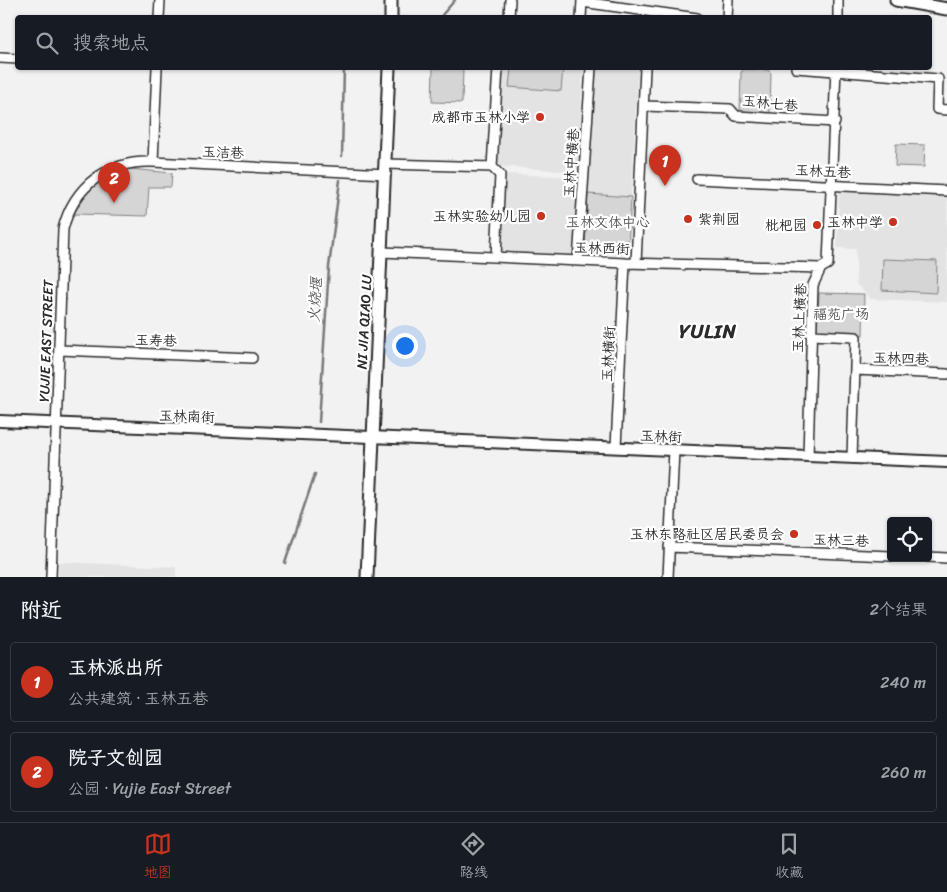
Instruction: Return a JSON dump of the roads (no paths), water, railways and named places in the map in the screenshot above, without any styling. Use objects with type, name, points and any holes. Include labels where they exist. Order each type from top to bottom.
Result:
[{"type":"main road","points":[[391,0],[391,15]]},
{"type":"main road","points":[[896,0],[947,9]]},
{"type":"main road","name":"NI JIA QIAO LU","points":[[368,577],[389,70]]},
{"type":"street","points":[[159,15],[160,0]]},
{"type":"street","points":[[509,15],[510,0]]},
{"type":"street","points":[[727,15],[728,0]]},
{"type":"street","points":[[838,0],[838,15]]},
{"type":"street","points":[[581,15],[582,1],[677,15]]},
{"type":"street","points":[[0,58],[15,59]]},
{"type":"street","points":[[153,162],[157,70]]},
{"type":"street","points":[[496,257],[500,176],[492,167],[498,70]]},
{"type":"street","name":"玉林中横巷","points":[[578,261],[591,70]]},
{"type":"street","points":[[636,263],[645,70]]},
{"type":"street","name":"玉林上横巷","points":[[808,456],[813,285],[821,268],[828,264],[833,186],[836,70]]},
{"type":"street","points":[[855,70],[938,79],[937,109],[947,110]]},
{"type":"street","name":"玉林七巷","points":[[644,106],[730,109],[736,116],[835,122]]},
{"type":"street","name":"玉洁巷","points":[[153,162],[386,169],[492,167]]},
{"type":"street","name":"YUJIE EAST STREET","points":[[51,577],[66,217],[88,185],[99,175],[125,163],[153,162]]},
{"type":"street","name":"玉林五巷","points":[[697,179],[947,192]]},
{"type":"street","name":"玉林西街","points":[[382,252],[578,261],[821,268]]},
{"type":"street","name":"玉林横街","points":[[616,447],[625,262]]},
{"type":"street","points":[[811,336],[856,337],[852,458]]},
{"type":"street","name":"玉寿巷","points":[[60,350],[252,358]]},
{"type":"street","name":"玉林四巷","points":[[855,370],[947,374]]},
{"type":"street","name":"玉林南街","points":[[0,421],[374,438]]},
{"type":"street","name":"玉林街","points":[[374,438],[947,462]]},
{"type":"street","points":[[668,577],[674,450]]},
{"type":"street","name":"玉林三巷","points":[[669,547],[887,556]]},
{"type":"street","points":[[932,557],[947,558]]},
{"type":"waterway","name":"火烧堰","points":[[442,15],[455,0]]},
{"type":"waterway","name":"火烧堰","points":[[342,156],[344,70]]},
{"type":"waterway","name":"火烧堰","points":[[319,422],[329,267],[340,180]]},
{"type":"waterway","name":"火烧堰","points":[[285,563],[315,474]]},
{"type":"place","name":"成都市玉林小学","points":[[540,117]]},
{"type":"place","name":"玉林派出所","points":[[665,186]]},
{"type":"place","name":"院子文创园","points":[[114,203]]},
{"type":"place","name":"玉林实验幼儿园","points":[[541,216]]},
{"type":"place","name":"紫荆园","points":[[688,219]]},
{"type":"place","name":"玉林中学","points":[[893,222]]},
{"type":"place","name":"枇杷园","points":[[817,225]]},
{"type":"place","name":"玉林东路社区居民委员会","points":[[794,534]]},
{"type":"district","name":"YULIN","points":[[708,331]]},
{"type":"park label","name":"玉林文体中心","points":[[608,222]]},
{"type":"park label","name":"福苑广场","points":[[841,314]]}]
